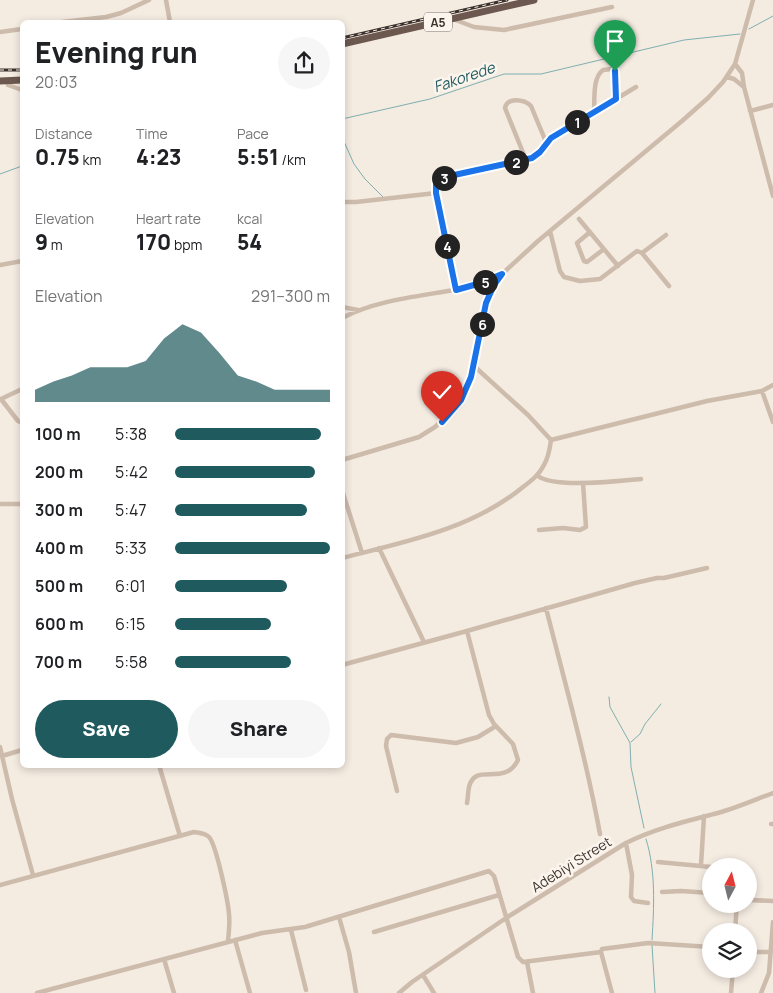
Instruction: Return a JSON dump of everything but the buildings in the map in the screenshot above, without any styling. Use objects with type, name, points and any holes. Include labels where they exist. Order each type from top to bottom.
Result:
[{"type":"highway","name":"A5","points":[[345,43],[534,0]]},
{"type":"highway","points":[[3,81],[20,80]]},
{"type":"street","points":[[131,0],[135,6]]},
{"type":"street","points":[[80,20],[121,13],[149,0]]},
{"type":"street","points":[[166,0],[170,20]]},
{"type":"street","points":[[345,459],[419,437],[436,427],[461,400],[474,366],[486,303],[494,285],[502,274],[550,231],[708,98],[736,64],[753,0]]},
{"type":"street","points":[[453,19],[474,27],[504,30],[612,7]]},
{"type":"street","points":[[0,32],[20,29]]},
{"type":"street","points":[[736,64],[742,73],[750,111],[773,196]]},
{"type":"street","points":[[594,112],[596,83],[598,76],[603,70],[615,71],[616,99]]},
{"type":"street","points":[[727,77],[734,79],[744,87]]},
{"type":"street","points":[[3,81],[20,89]]},
{"type":"street","points":[[456,290],[436,193],[436,182],[445,177],[532,158],[540,152],[546,142],[636,87]]},
{"type":"street","points":[[526,160],[505,108],[506,102],[520,100],[527,102],[546,142]]},
{"type":"street","points":[[750,111],[773,105]]},
{"type":"street","points":[[345,202],[436,193]]},
{"type":"street","points":[[579,219],[618,266]]},
{"type":"street","points":[[550,231],[560,271],[564,277],[580,281],[600,280],[635,251],[642,254],[669,286]]},
{"type":"street","points":[[590,232],[577,245],[584,261],[587,262],[604,249]]},
{"type":"street","points":[[642,254],[666,235]]},
{"type":"street","points":[[0,265],[20,261]]},
{"type":"street","points":[[345,316],[374,305],[456,290],[481,283],[502,274]]},
{"type":"street","points":[[345,308],[358,310]]},
{"type":"street","points":[[474,366],[528,415],[551,440]]},
{"type":"street","points":[[551,440],[707,401],[762,391],[773,385]]},
{"type":"street","points":[[20,389],[1,399],[20,422]]},
{"type":"street","points":[[762,391],[773,422]]},
{"type":"street","points":[[345,557],[451,527],[478,517],[509,498],[537,475],[544,465],[551,440]]},
{"type":"street","points":[[537,475],[546,480],[583,483],[641,479]]},
{"type":"street","points":[[539,530],[562,528],[580,530],[586,527],[583,483]]},
{"type":"street","points":[[345,499],[362,553]]},
{"type":"street","points":[[0,504],[20,504]]},
{"type":"street","points":[[379,548],[424,642]]},
{"type":"street","points":[[345,664],[649,580],[707,568]]},
{"type":"street","points":[[546,608],[588,771],[600,834]]},
{"type":"street","points":[[467,631],[489,715],[496,726],[514,744],[518,760],[513,768],[506,773],[496,775],[481,774],[474,777],[469,787],[467,803]]},
{"type":"street","points":[[396,791],[386,746],[387,739],[391,735],[456,743],[478,737],[496,726]]},
{"type":"street","points":[[0,747],[12,799],[34,875]]},
{"type":"street","points":[[2,756],[20,751]]},
{"type":"street","points":[[160,768],[180,836]]},
{"type":"street","name":"Adebiyi Street","points":[[400,993],[506,918],[642,835],[726,810],[773,793]]},
{"type":"street","points":[[658,862],[700,866],[704,816]]},
{"type":"street","points":[[0,885],[194,832],[201,833],[208,836],[211,840],[228,907],[230,922],[228,941]]},
{"type":"street","points":[[626,844],[632,875],[631,897],[634,901],[648,903]]},
{"type":"street","points":[[37,993],[228,941],[267,932],[292,930],[487,872],[491,872],[494,876],[520,961],[527,962],[601,952],[602,949],[648,943],[702,946]]},
{"type":"street","points":[[662,892],[702,892]]},
{"type":"street","points":[[374,932],[499,895]]},
{"type":"street","points":[[758,900],[773,901]]},
{"type":"street","points":[[339,917],[349,952],[356,993]]},
{"type":"street","points":[[761,993],[772,963],[770,952],[773,922]]},
{"type":"street","points":[[292,930],[306,990]]},
{"type":"street","points":[[235,940],[250,993]]},
{"type":"street","points":[[601,952],[612,993]]},
{"type":"street","points":[[757,952],[770,952]]},
{"type":"street","points":[[164,959],[174,993]]},
{"type":"street","points":[[527,962],[533,993]]},
{"type":"street","points":[[424,975],[434,993]]},
{"type":"street","points":[[731,993],[732,978]]},
{"type":"waterway","name":"Fakorede","points":[[749,29],[773,16]]},
{"type":"waterway","name":"Fakorede","points":[[345,118],[430,99],[504,74],[541,74],[684,40],[740,34]]},
{"type":"waterway","points":[[345,144],[354,164],[365,179],[383,197]]},
{"type":"waterway","name":"Fakorede","points":[[0,174],[20,167]]},
{"type":"waterway","points":[[609,697],[610,707],[630,743],[631,767],[644,828]]},
{"type":"waterway","points":[[631,742],[640,734],[645,724],[661,704]]},
{"type":"waterway","points":[[646,839],[653,876],[652,940]]},
{"type":"waterway","points":[[652,945],[655,993]]},
{"type":"railway","points":[[345,37],[507,0]]},
{"type":"railway","points":[[0,70],[20,70]]},
{"type":"route","points":[[442,422],[461,400],[471,377],[486,303],[494,285],[502,274],[490,280],[456,290],[436,193],[436,182],[445,177],[532,158],[540,152],[551,138],[616,99],[615,71]]}]
